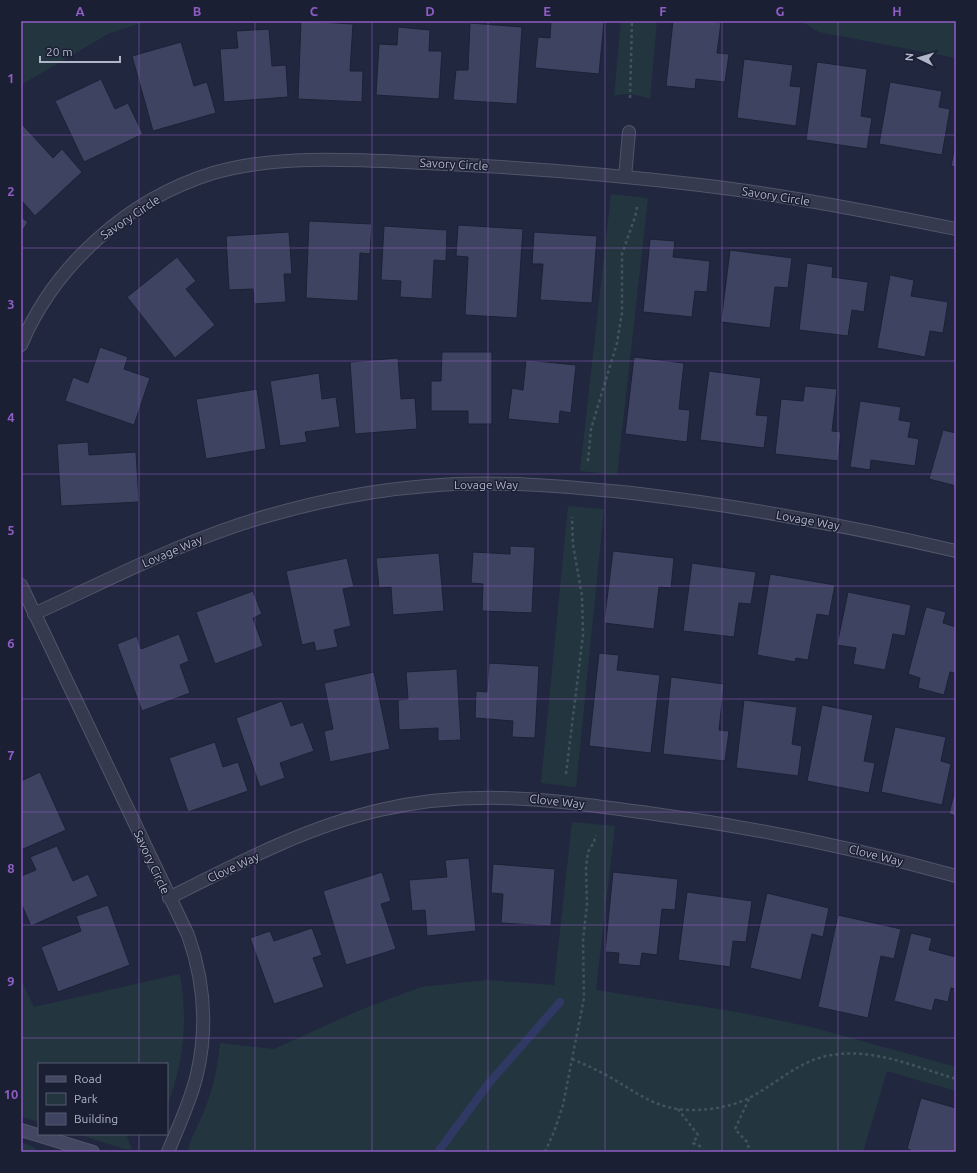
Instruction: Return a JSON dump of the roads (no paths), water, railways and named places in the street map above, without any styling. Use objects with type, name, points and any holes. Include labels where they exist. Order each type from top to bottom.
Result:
[{"type":"street","points":[[625,177],[629,132]]},
{"type":"street","name":"Savory Circle","points":[[21,344],[36,315],[52,290],[86,250],[118,223],[153,200],[185,184],[213,173],[271,162],[370,161],[491,166],[625,177],[762,194],[956,229]]},
{"type":"street","name":"Lovage Way","points":[[34,614],[147,561],[251,521],[300,507],[352,495],[429,485],[468,483],[518,484],[599,490],[678,499],[856,529],[956,551]]},
{"type":"street","name":"Savory Circle","points":[[21,585],[188,936],[197,963],[202,989],[203,1016],[197,1074],[168,1152]]},
{"type":"street","name":"Clove Way","points":[[169,898],[293,840],[355,816],[414,803],[475,797],[514,797],[592,805],[724,824],[838,846],[956,876]]},
{"type":"street","points":[[21,1130],[93,1152]]},
{"type":"waterway","points":[[438,1152],[489,1083],[560,1002]]}]
